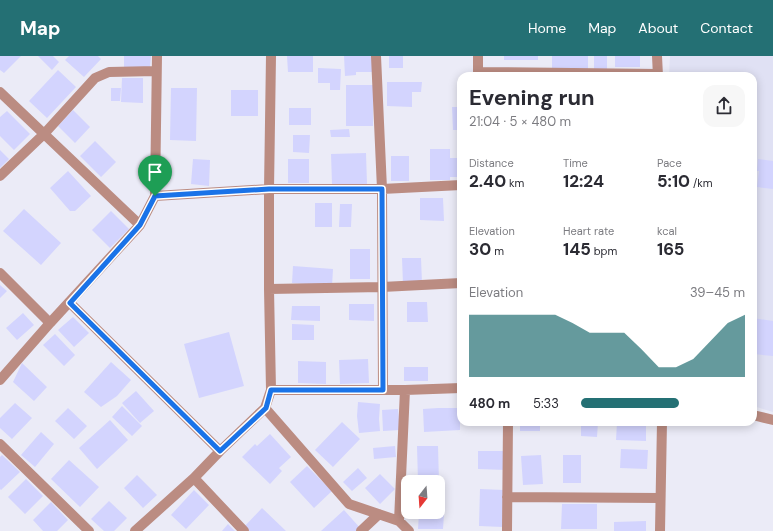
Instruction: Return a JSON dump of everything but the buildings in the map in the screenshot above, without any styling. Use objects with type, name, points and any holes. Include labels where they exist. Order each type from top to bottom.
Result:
[{"type":"street","points":[[0,380],[140,225],[155,196],[157,56]]},
{"type":"street","points":[[135,531],[194,478],[220,451],[266,408],[271,390],[269,289],[270,56]]},
{"type":"street","points":[[376,56],[382,189],[383,390]]},
{"type":"street","points":[[478,56],[478,72]]},
{"type":"street","points":[[657,56],[658,72]]},
{"type":"street","points":[[0,176],[44,134],[95,78],[109,72],[156,71]]},
{"type":"street","points":[[0,92],[140,225]]},
{"type":"street","points":[[155,196],[269,189],[382,189],[457,185]]},
{"type":"street","points":[[0,273],[50,323]]},
{"type":"street","points":[[269,289],[382,287],[457,283]]},
{"type":"street","points":[[70,303],[220,451]]},
{"type":"street","points":[[271,390],[405,390],[457,388]]},
{"type":"street","points":[[399,521],[405,390]]},
{"type":"street","points":[[266,408],[349,504],[399,521],[409,531]]},
{"type":"street","points":[[757,416],[773,420]]},
{"type":"street","points":[[507,531],[508,426]]},
{"type":"street","points":[[660,531],[662,426]]},
{"type":"street","points":[[0,444],[89,531]]},
{"type":"street","points":[[194,478],[244,531]]},
{"type":"street","points":[[507,497],[660,498]]},
{"type":"street","points":[[362,531],[379,514]]},
{"type":"shaded area","points":[[670,56],[773,56],[773,412],[757,407],[757,72],[669,72]]},
{"type":"route","points":[[269,189],[382,189],[383,390],[271,390],[266,408],[220,451],[70,303],[140,225],[155,196],[269,189]]}]
